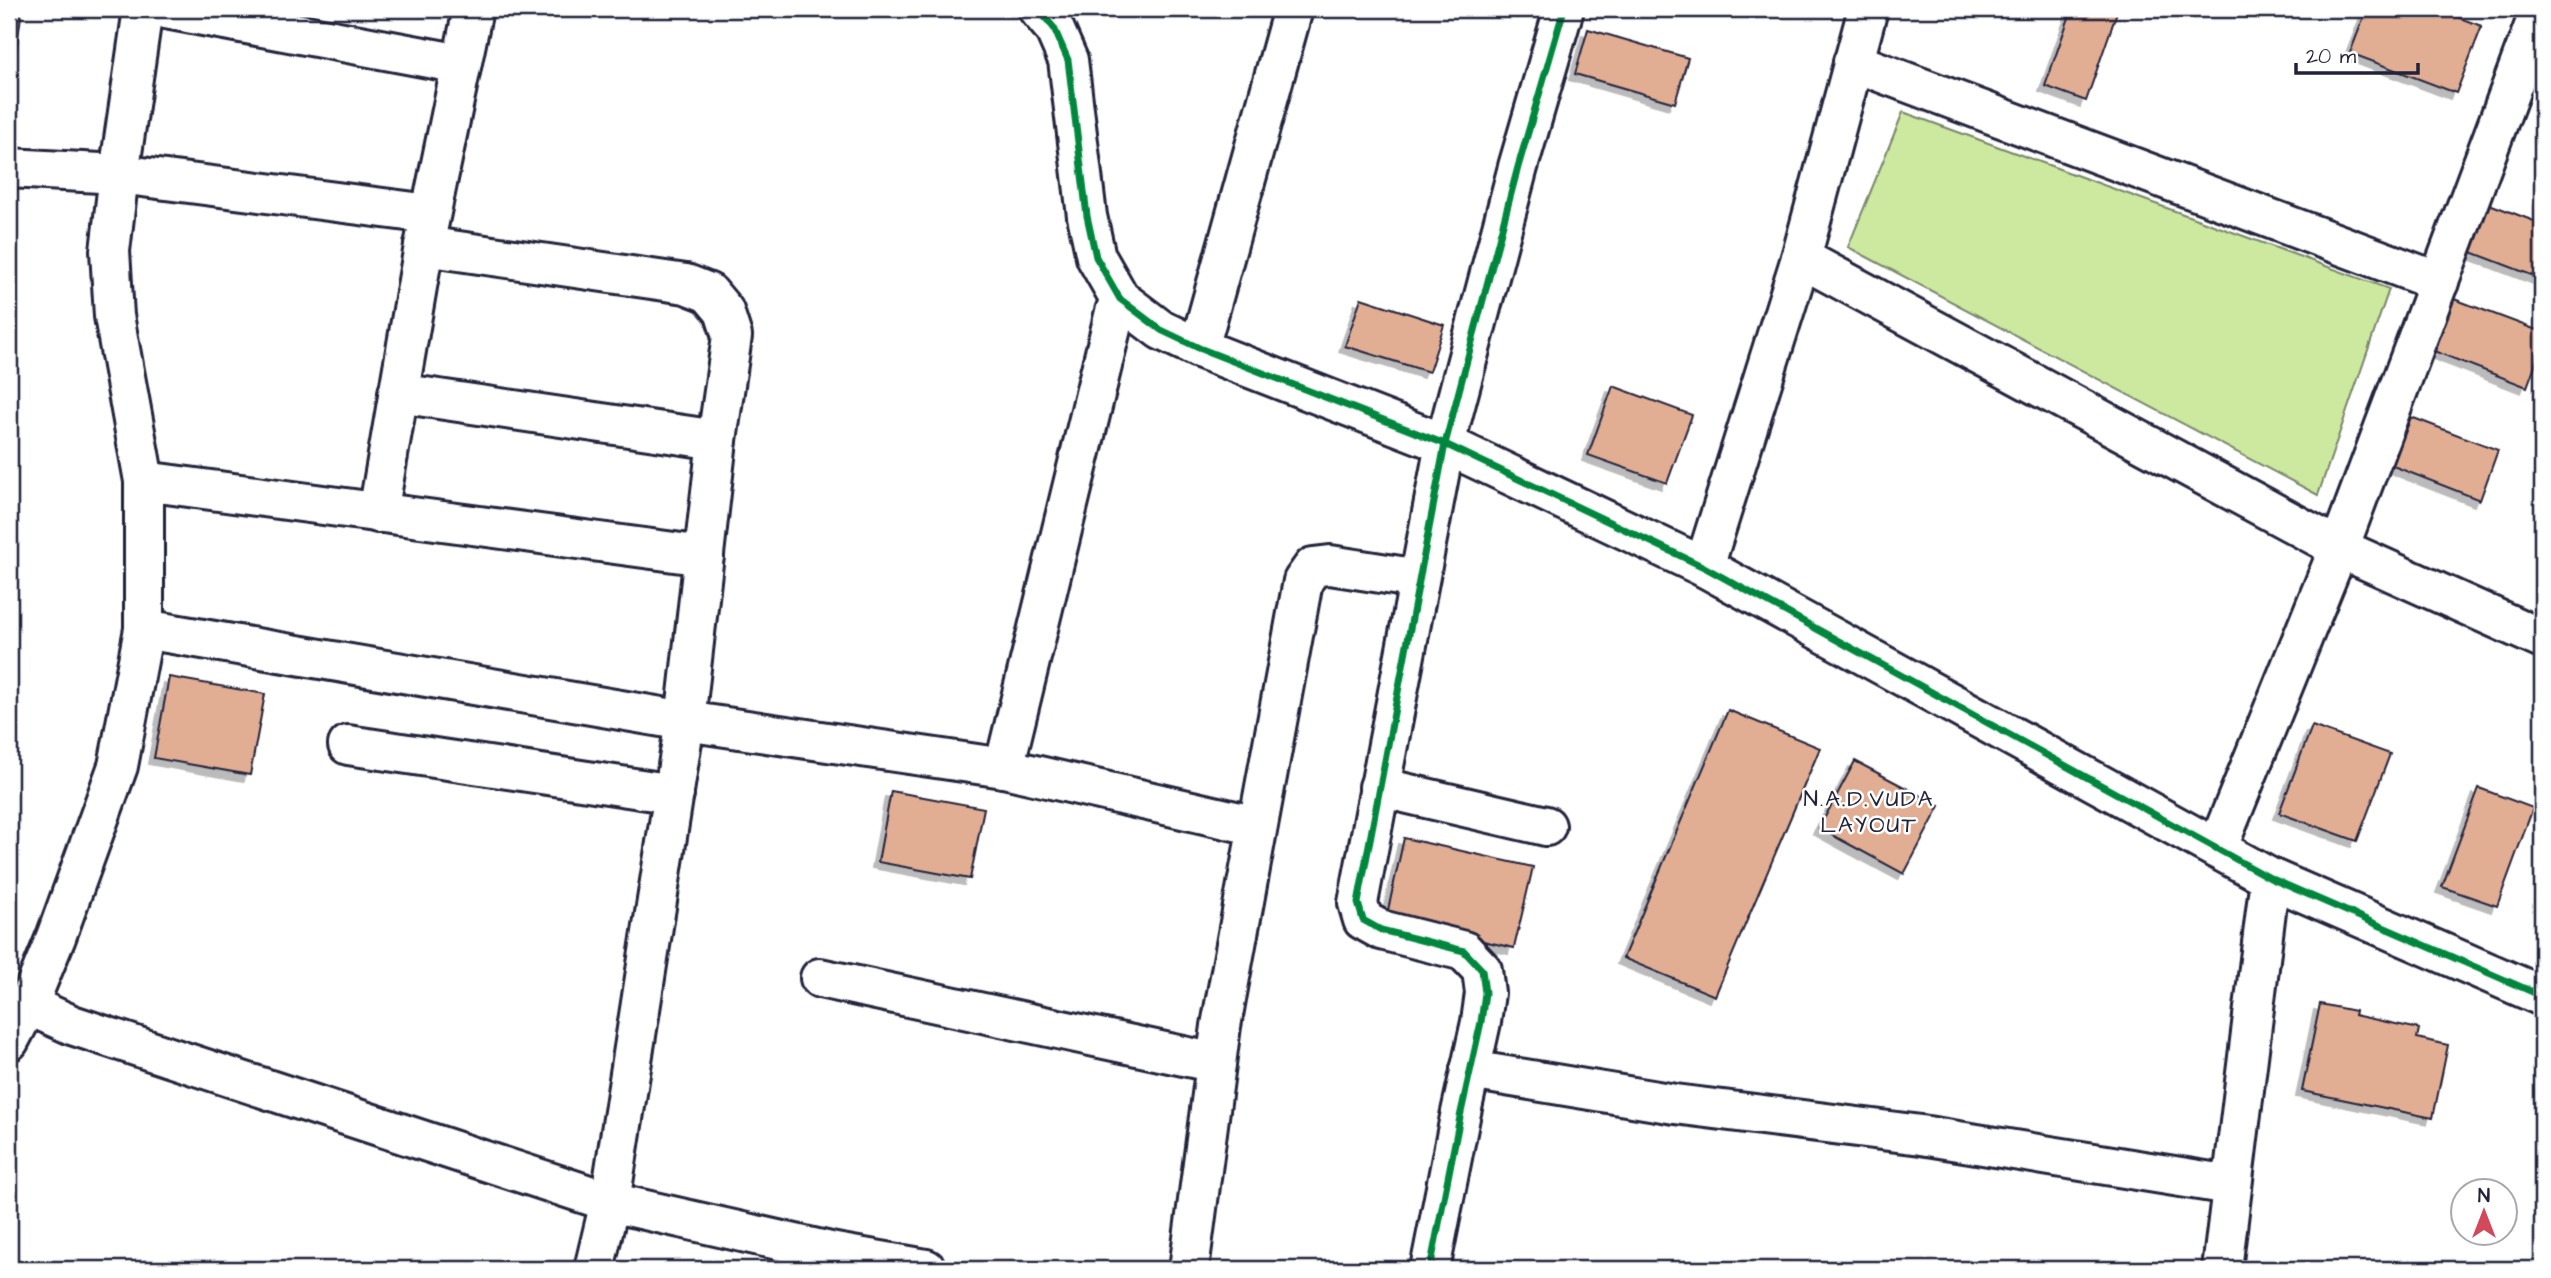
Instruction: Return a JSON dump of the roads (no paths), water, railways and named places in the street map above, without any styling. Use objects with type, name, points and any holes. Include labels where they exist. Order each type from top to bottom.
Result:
[{"type":"street","points":[[9,1041],[28,1006],[90,847],[118,766],[144,629],[144,481],[114,316],[110,251],[143,9]]},
{"type":"street","points":[[166,9],[461,64]]},
{"type":"street","points":[[377,513],[427,230],[473,9]]},
{"type":"street","points":[[1199,348],[1293,9]]},
{"type":"street","points":[[1430,1269],[1485,993],[1482,970],[1464,951],[1381,930],[1363,920],[1358,903],[1444,444],[1518,167],[1564,9]]},
{"type":"street","points":[[1704,567],[1801,258],[1868,9]]},
{"type":"street","points":[[2217,849],[2339,548],[2439,282],[2534,14]]},
{"type":"street","points":[[1051,15],[1068,61],[1087,216],[1096,257],[1120,299],[1161,330],[1199,348],[1444,444],[1704,567],[2270,878],[2542,996]]},
{"type":"street","points":[[1853,62],[2439,282]]},
{"type":"street","points":[[9,168],[119,173],[427,230],[686,285],[709,293],[724,311],[732,335],[717,440],[685,721],[610,1202],[594,1269]]},
{"type":"street","points":[[1801,258],[2339,548],[2542,639]]},
{"type":"street","points":[[1004,768],[1111,325],[1120,299]]},
{"type":"street","points":[[398,393],[717,440]]},
{"type":"street","points":[[144,481],[704,556]]},
{"type":"street","points":[[1189,1269],[1221,1026],[1303,581],[1313,567],[1330,565],[1419,579]]},
{"type":"street","points":[[144,629],[685,721],[1004,768],[1257,826]]},
{"type":"street","points":[[348,745],[674,794]]},
{"type":"street","points":[[1379,787],[1546,826]]},
{"type":"street","points":[[2222,1269],[2230,1185],[2270,878]]},
{"type":"street","points":[[820,978],[1216,1063]]},
{"type":"street","points":[[28,1006],[72,1025],[610,1202],[833,1261],[926,1269]]},
{"type":"street","points":[[1470,1070],[1675,1104],[1921,1135],[2230,1185]]},
{"type":"district","name":"N.A.D.VUDA LAYOUT","points":[[1869,811]]}]
